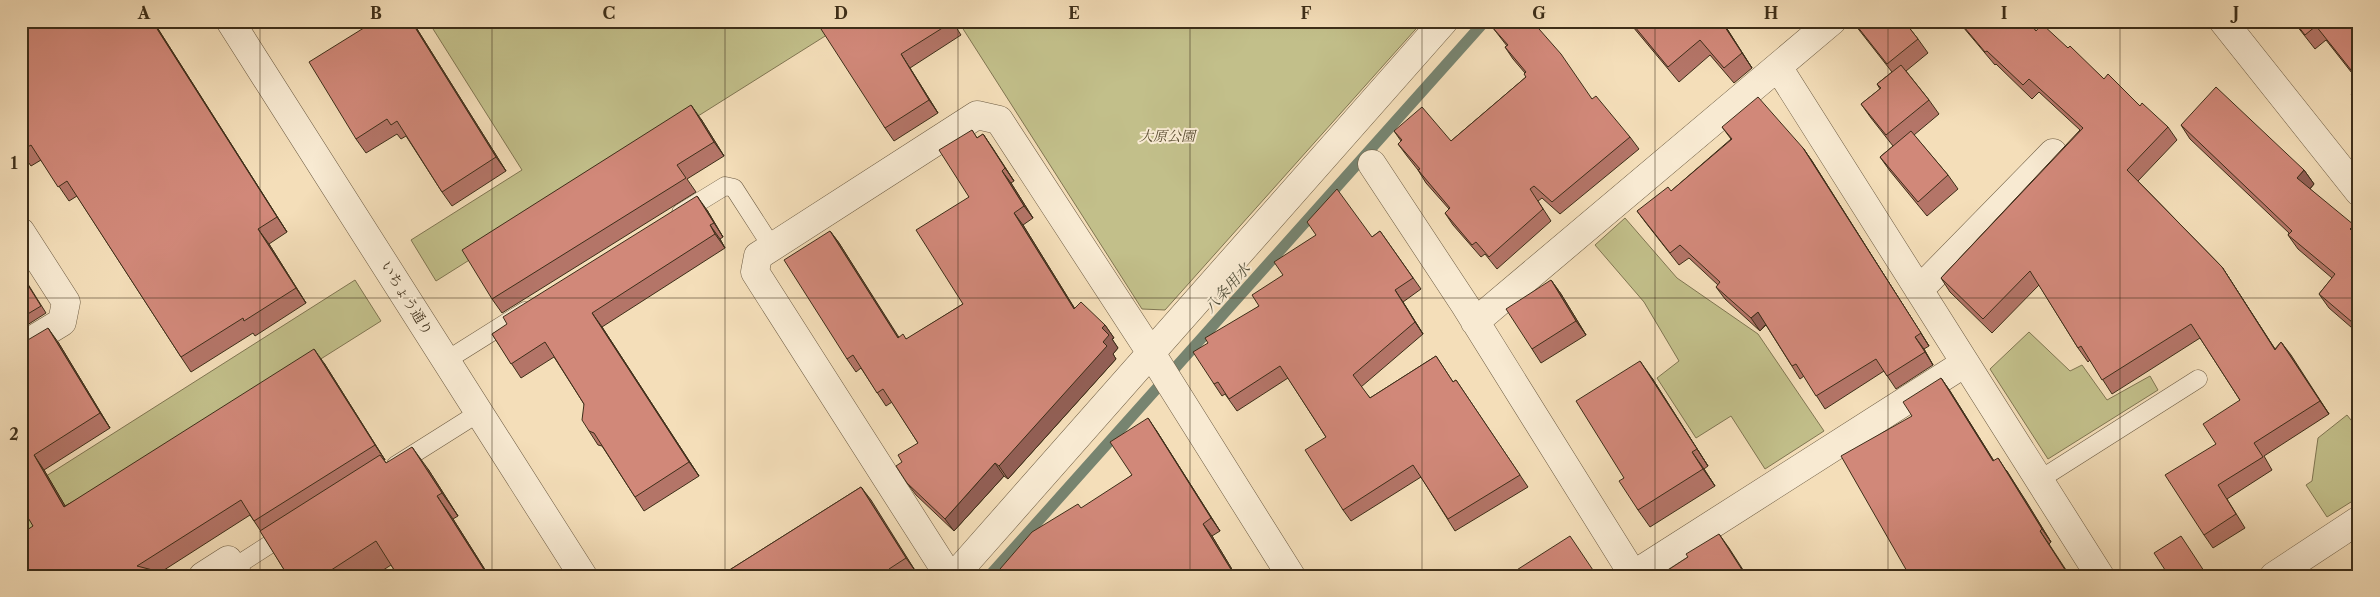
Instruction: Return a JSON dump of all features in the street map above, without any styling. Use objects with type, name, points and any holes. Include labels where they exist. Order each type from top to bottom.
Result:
[{"type":"street","name":"いちょう通り","points":[[230,21],[583,576]]},
{"type":"street","points":[[954,576],[1154,359],[1444,21]]},
{"type":"street","points":[[1475,322],[1832,21]]},
{"type":"street","points":[[2223,21],[2359,192]]},
{"type":"street","points":[[1778,68],[2100,576]]},
{"type":"street","points":[[949,576],[755,272],[758,256],[977,115],[999,120],[1154,359],[1291,576]]},
{"type":"street","points":[[1919,290],[2053,153]]},
{"type":"street","points":[[1372,164],[1475,322],[1634,575],[1965,363]]},
{"type":"street","points":[[21,232],[66,302],[62,322],[21,347]]},
{"type":"street","points":[[2274,576],[2359,520]]},
{"type":"street","points":[[203,576],[228,560],[236,572]]},
{"type":"lane","points":[[666,223],[725,186],[734,188],[772,247]]},
{"type":"lane","points":[[447,360],[540,302]]},
{"type":"lane","points":[[2039,480],[2198,379]]},
{"type":"lane","points":[[381,474],[480,412]]},
{"type":"lane","points":[[236,572],[307,521]]},
{"type":"green space","points":[[428,21],[849,21],[436,281],[411,240],[522,170]]},
{"type":"green space","name":"大原公園","points":[[958,21],[1423,21],[1165,310],[1142,309]]},
{"type":"green space","points":[[1625,218],[1677,278],[1758,334],[1824,431],[1765,469],[1731,416],[1696,438],[1657,378],[1679,361],[1644,302],[1595,245]]},
{"type":"green space","points":[[355,280],[381,321],[21,548],[21,492]]},
{"type":"green space","points":[[2029,332],[2070,371],[2082,365],[2107,400],[2150,376],[2158,390],[2048,459],[1990,369]]},
{"type":"green space","points":[[2347,415],[2359,430],[2359,497],[2327,517],[2306,485],[2312,481],[2318,438]]},
{"type":"building","points":[[21,21],[152,21],[277,217],[258,229],[296,288],[244,321],[243,318],[181,357],[67,181],[58,187],[31,145],[21,151]]},
{"type":"building","points":[[375,21],[411,21],[496,157],[442,192],[397,121],[391,125],[387,119],[356,139],[309,62]]},
{"type":"building","points":[[833,21],[951,21],[901,54],[929,100],[885,128],[821,29]]},
{"type":"building","points":[[1501,21],[1532,21],[1561,54],[1592,99],[1596,96],[1630,137],[1552,202],[1534,186],[1530,189],[1543,209],[1489,257],[1476,242],[1472,245],[1445,213],[1450,208],[1398,144],[1402,140],[1394,131],[1422,107],[1451,141],[1526,77],[1524,74],[1526,72],[1505,47],[1508,45],[1493,28]]},
{"type":"building","points":[[1630,21],[1721,21],[1742,53],[1724,68],[1700,40],[1668,67]]},
{"type":"building","points":[[1853,21],[1904,21],[1918,39],[1887,64]]},
{"type":"building","points":[[1959,21],[2028,21],[2036,31],[2042,24],[2068,48],[2070,46],[2104,79],[2108,74],[2140,106],[2142,103],[2168,127],[2127,170],[2222,267],[2275,350],[2281,342],[2320,401],[2254,443],[2263,457],[2218,485],[2236,514],[2204,535],[2165,475],[2216,444],[2203,424],[2240,400],[2191,324],[2102,380],[2081,346],[2078,348],[2030,271],[1983,319],[1941,278],[2083,128],[2029,79],[2023,85],[1987,51],[1985,52]]},
{"type":"building","points":[[2294,21],[2359,21],[2359,80],[2316,26],[2305,35]]},
{"type":"building","points":[[1901,65],[1929,100],[1886,135],[1861,104],[1881,88],[1877,84]]},
{"type":"building","points":[[2216,87],[2304,170],[2297,178],[2354,225],[2350,229],[2359,236],[2359,249],[2351,258],[2359,264],[2359,328],[2319,294],[2335,274],[2288,235],[2292,231],[2181,125]]},
{"type":"building","points":[[2359,88],[2359,105],[2351,94]]},
{"type":"building","points":[[1758,97],[1803,148],[1921,333],[1915,337],[1925,352],[1887,376],[1876,359],[1816,396],[1796,364],[1792,366],[1758,312],[1751,318],[1716,287],[1720,282],[1680,245],[1670,253],[1637,211],[1668,187],[1671,191],[1732,139],[1722,127]]},
{"type":"building","points":[[691,105],[714,142],[677,165],[686,178],[492,299],[462,250]]},
{"type":"building","points":[[972,130],[977,138],[983,134],[1005,168],[1002,171],[1024,206],[1014,213],[1074,309],[1081,302],[1105,325],[1102,328],[1109,335],[1103,342],[1107,346],[999,466],[995,463],[945,519],[907,483],[896,466],[902,462],[898,455],[918,443],[883,389],[877,393],[853,355],[847,359],[784,260],[830,231],[898,338],[903,334],[906,339],[963,304],[916,230],[969,197],[939,150]]},
{"type":"building","points":[[1911,131],[1948,175],[1918,202],[1880,157]]},
{"type":"building","points":[[1337,189],[1372,237],[1380,231],[1413,278],[1395,290],[1415,322],[1353,375],[1370,398],[1436,356],[1453,382],[1456,380],[1520,475],[1448,519],[1413,465],[1343,510],[1305,450],[1326,437],[1280,366],[1229,399],[1218,382],[1214,384],[1193,352],[1208,343],[1205,338],[1259,306],[1252,295],[1283,275],[1274,262],[1316,235],[1307,222]]},
{"type":"building","points":[[697,196],[714,223],[710,225],[715,234],[592,313],[689,462],[635,497],[594,433],[589,431],[582,420],[584,404],[545,342],[511,364],[492,334],[507,324],[503,317]]},
{"type":"building","points":[[21,274],[41,306],[21,318]]},
{"type":"building","points":[[1551,280],[1576,321],[1532,349],[1506,309]]},
{"type":"building","points":[[48,328],[100,413],[34,455],[64,507],[314,349],[375,445],[254,521],[241,500],[137,566],[176,576],[21,576],[21,534],[33,526],[21,506],[21,350],[23,349],[21,344]]},
{"type":"building","points":[[1640,361],[1697,449],[1692,452],[1703,469],[1638,510],[1619,481],[1624,478],[1576,401]]},
{"type":"building","points":[[1941,378],[1993,461],[1998,458],[2042,529],[2040,531],[2069,576],[1903,576],[1908,573],[1841,456],[1912,416],[1903,402]]},
{"type":"building","points":[[1148,418],[1211,518],[1203,524],[1235,576],[994,576],[1032,532],[1078,504],[1081,508],[1132,475],[1110,442]]},
{"type":"building","points":[[412,447],[442,493],[437,496],[488,576],[398,576],[376,541],[322,576],[288,576],[260,531],[380,455],[386,463]]},
{"type":"building","points":[[861,487],[906,558],[889,569],[891,572],[885,576],[720,576]]},
{"type":"building","points":[[1719,534],[1746,576],[1672,576],[1668,570],[1688,557],[1686,554]]},
{"type":"building","points":[[1570,536],[1597,576],[1514,576],[1512,573]]},
{"type":"building","points":[[2181,536],[2206,574],[2203,576],[2169,576],[2154,553]]},
{"type":"building","points":[[2359,537],[2359,554],[2351,542]]},
{"type":"waterway","name":"八条用水","points":[[991,574],[1485,21]]}]
